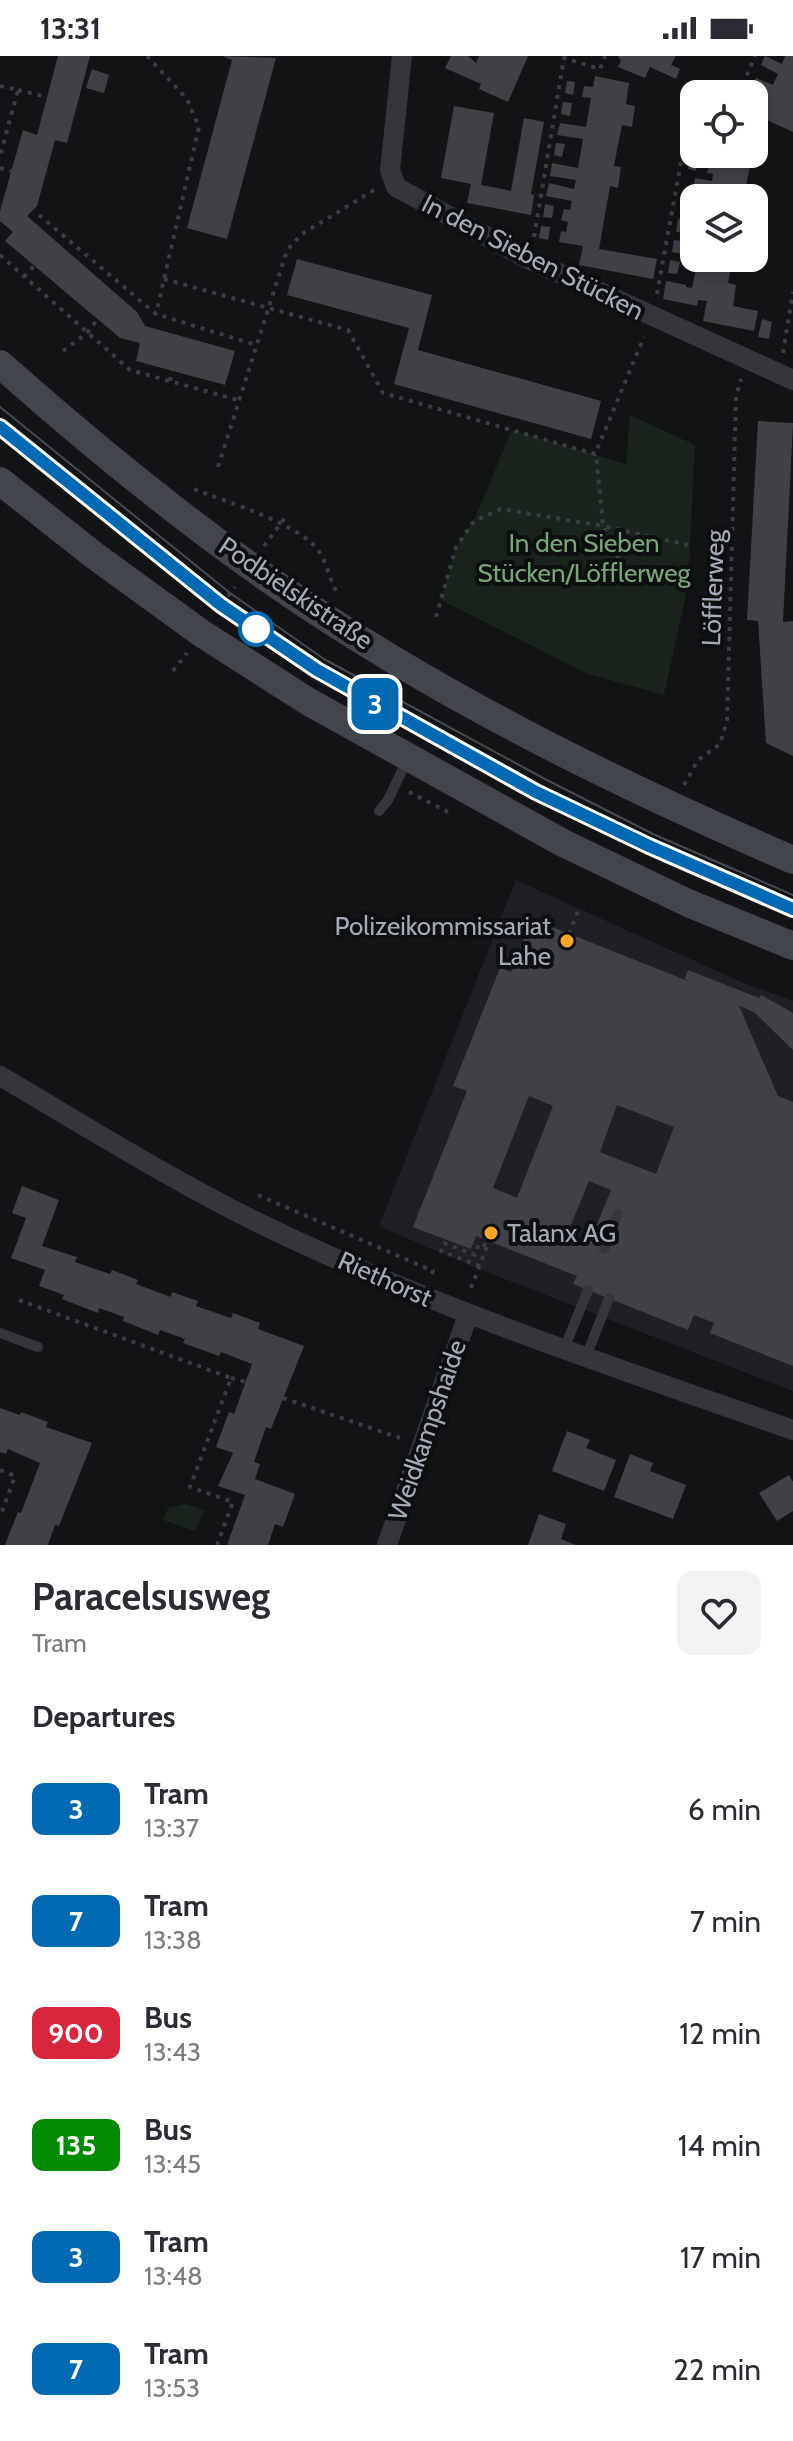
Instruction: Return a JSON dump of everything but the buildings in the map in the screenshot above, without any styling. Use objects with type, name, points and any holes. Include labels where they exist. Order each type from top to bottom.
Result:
[{"type":"main road","name":"Podbielskistraße","points":[[0,364],[67,423],[283,589],[445,690],[588,767],[665,805],[793,860]]},
{"type":"main road","points":[[0,481],[95,556],[201,633],[309,702],[407,759],[577,850],[688,903],[793,946]]},
{"type":"street","name":"In den Sieben Stücken","points":[[402,56],[390,170],[396,187],[530,260],[786,376]]},
{"type":"street","name":"Riethorst","points":[[0,1076],[132,1154],[263,1225],[468,1315],[793,1430]]},
{"type":"street","name":"Weidkampshaide","points":[[387,1545],[468,1315]]},
{"type":"lane","points":[[379,811],[388,800],[407,759]]},
{"type":"lane","points":[[604,1249],[618,1214]]},
{"type":"lane","points":[[564,1349],[588,1290]]},
{"type":"lane","points":[[586,1357],[609,1298]]},
{"type":"lane","points":[[0,1333],[38,1347]]},
{"type":"path","points":[[147,56],[187,99],[199,127],[156,314]]},
{"type":"path","points":[[530,260],[564,58],[600,69],[605,56]]},
{"type":"path","points":[[745,80],[755,56]]},
{"type":"path","points":[[0,86],[47,97]]},
{"type":"path","points":[[0,156],[18,90]]},
{"type":"path","points":[[623,568],[603,526],[595,454],[652,317],[680,166]]},
{"type":"path","points":[[0,168],[11,171]]},
{"type":"path","points":[[218,467],[287,250],[302,234],[393,178]]},
{"type":"path","points":[[39,215],[156,314],[256,345]]},
{"type":"path","points":[[0,255],[130,370],[239,401]]},
{"type":"path","points":[[24,277],[34,266]]},
{"type":"path","points":[[164,279],[348,330],[383,393],[595,454]]},
{"type":"path","points":[[786,376],[793,292]]},
{"type":"path","points":[[63,351],[87,333],[97,320]]},
{"type":"path","points":[[170,381],[172,370]]},
{"type":"path","name":"Löfflerweg","points":[[683,788],[698,760],[720,744],[727,721],[736,397],[742,373]]},
{"type":"path","points":[[187,486],[280,524],[309,540],[320,552],[332,584],[343,600]]},
{"type":"path","points":[[436,617],[456,547],[474,521],[501,509],[603,526],[688,545]]},
{"type":"path","points":[[260,551],[287,515]]},
{"type":"path","points":[[215,614],[231,592]]},
{"type":"path","points":[[173,671],[190,650]]},
{"type":"path","points":[[569,934],[580,906]]},
{"type":"path","points":[[248,1190],[433,1271]]},
{"type":"path","points":[[471,1288],[480,1266],[488,1244],[479,1243],[475,1255],[444,1243],[441,1251],[480,1266]]},
{"type":"path","points":[[19,1300],[246,1382]]},
{"type":"path","points":[[217,1545],[233,1502],[190,1487],[231,1378]]},
{"type":"path","points":[[283,1398],[422,1445]]},
{"type":"path","points":[[0,1470],[15,1476],[0,1517]]},
{"type":"shaded area","points":[[516,880],[739,981],[793,1001],[793,1391],[474,1267],[379,1226]]},
{"type":"green space","name":"In den Sieben Stücken/Löfflerweg","points":[[630,415],[695,445],[688,585],[664,695],[588,674],[441,600],[456,547],[474,520],[512,430],[626,464]]},
{"type":"green space","points":[[185,1504],[205,1510],[195,1531],[163,1520],[168,1508]]},
{"type":"tram line","points":[[0,407],[230,593],[324,659],[653,834],[793,895]]},
{"type":"tram line","points":[[0,427],[221,605],[317,670],[536,792],[793,909]]},
{"type":"tram line","name":"3","points":[[0,427],[221,605],[317,670],[536,792],[793,909]]},
{"type":"place","name":"Polizeikommissariat Lahe","points":[[567,941]]},
{"type":"place","name":"Talanx AG","points":[[491,1233]]}]
